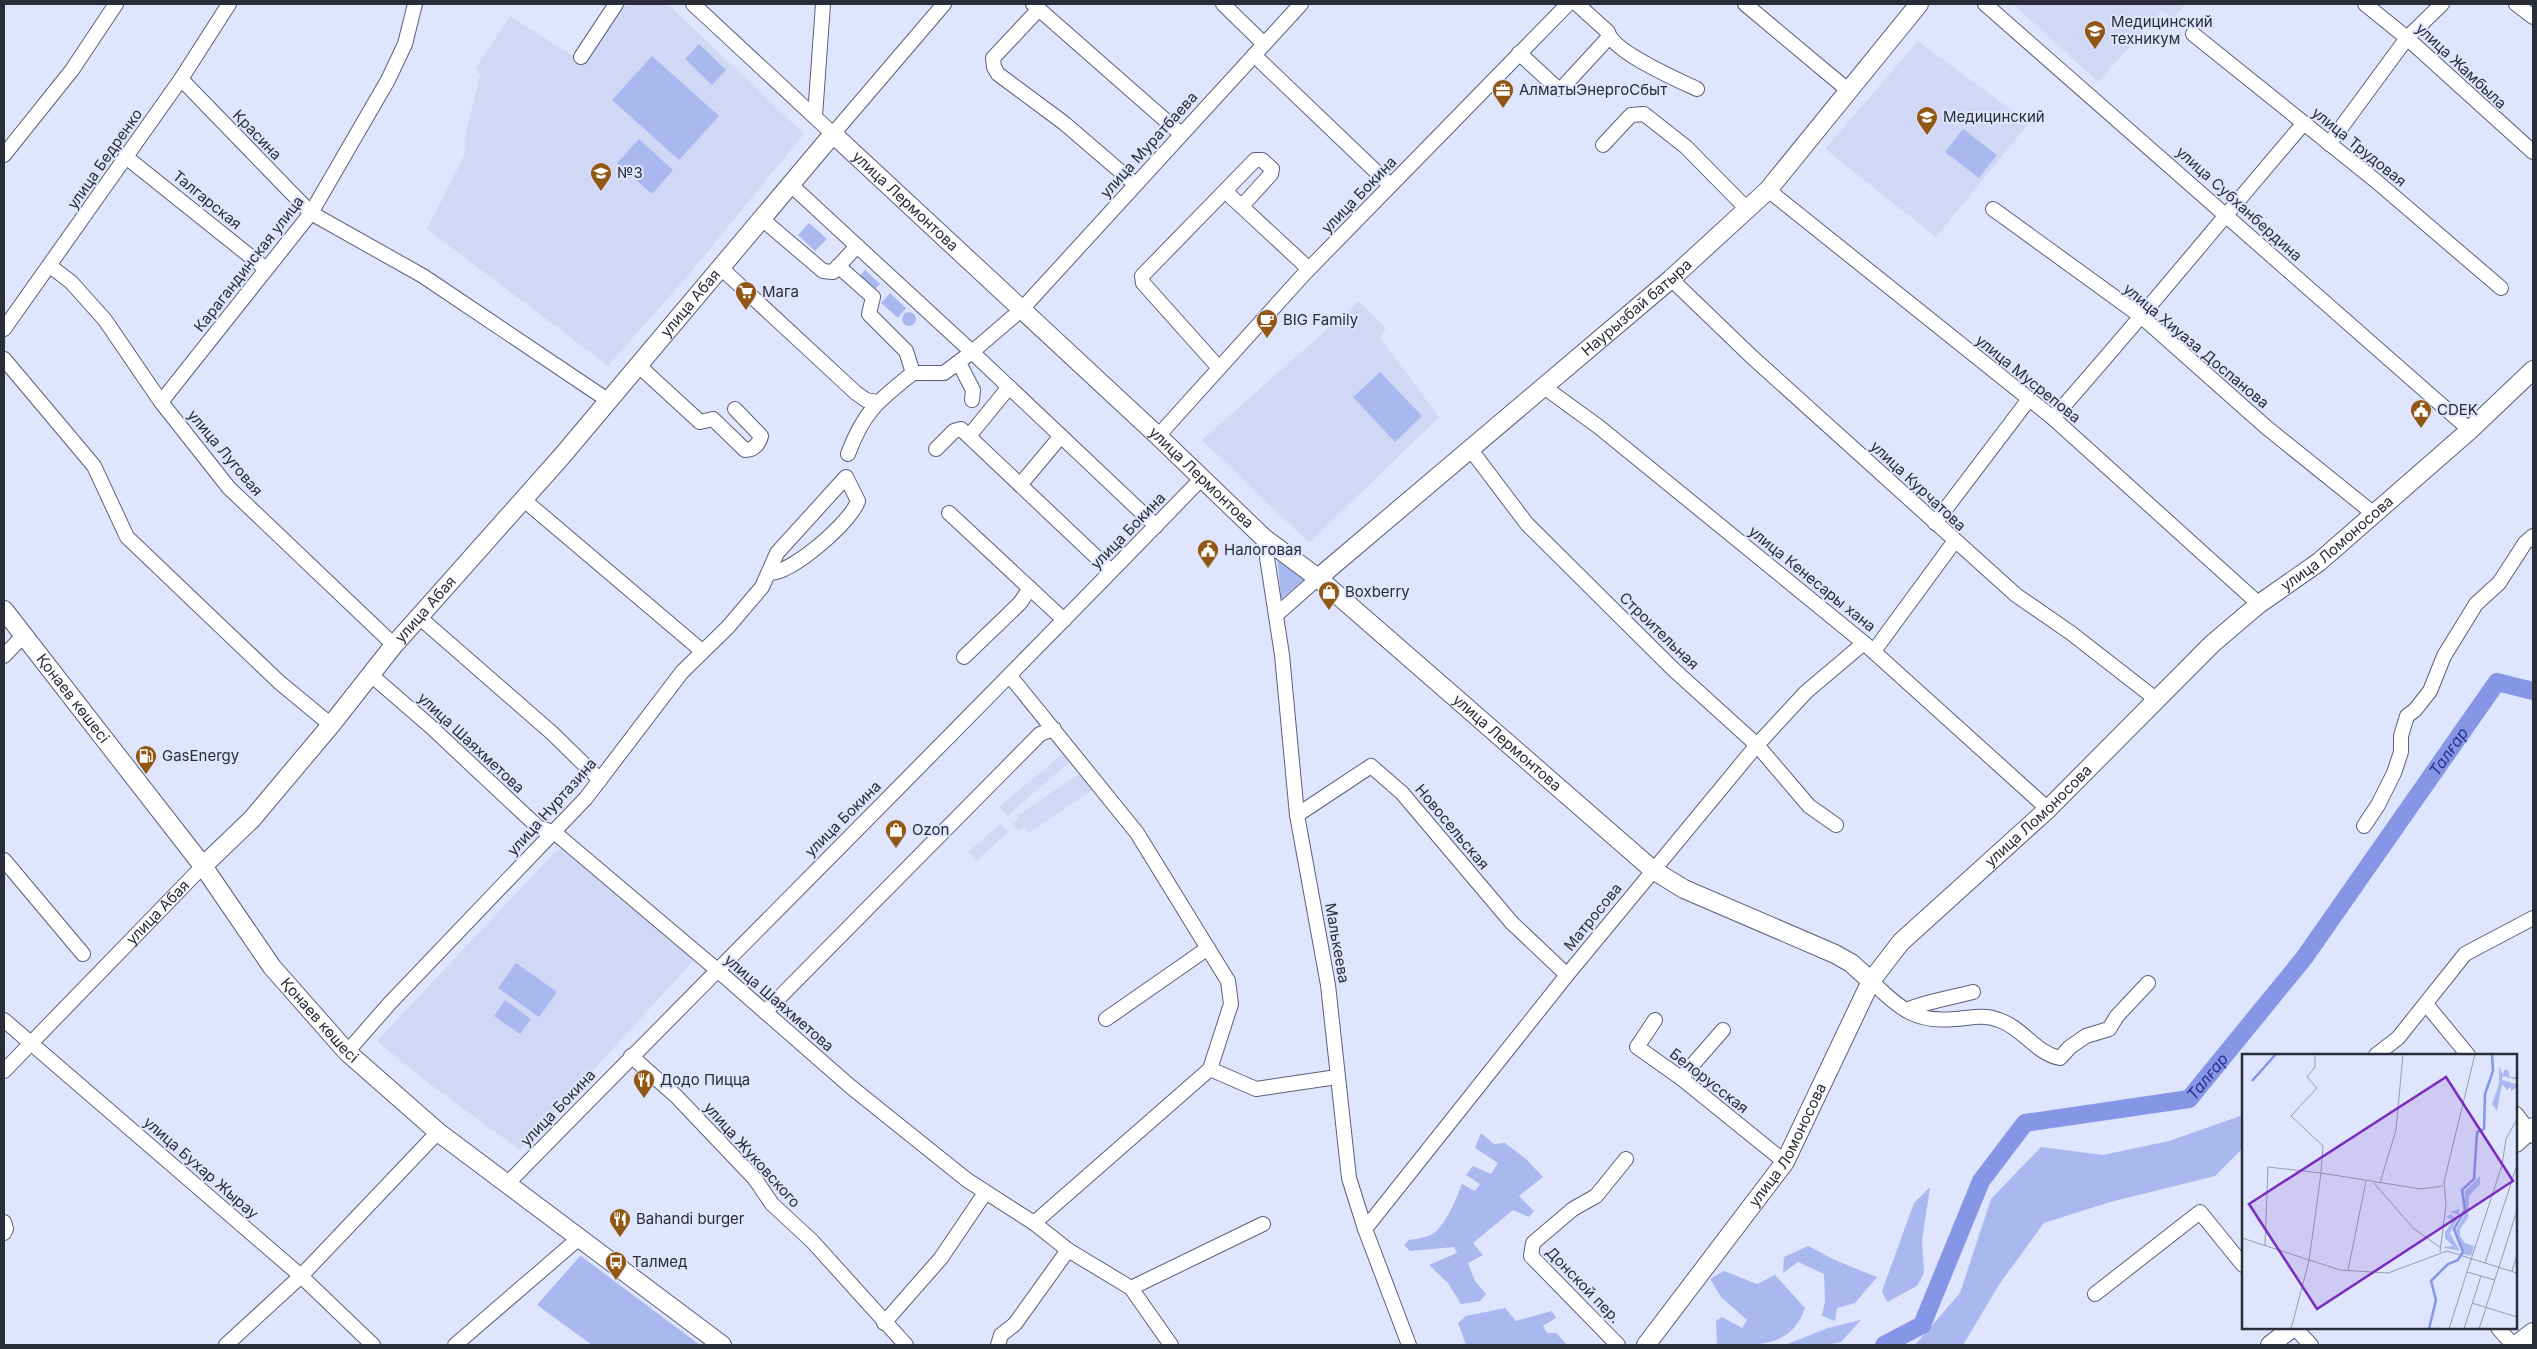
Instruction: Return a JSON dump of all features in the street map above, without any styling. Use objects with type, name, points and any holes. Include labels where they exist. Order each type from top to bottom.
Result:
[{"type":"main road","name":"Наурызбай батыра","points":[[1318,578],[1670,279],[1768,190],[1919,4]]},
{"type":"main road","name":"улица Абая","points":[[203,866],[252,819],[371,676],[394,645],[609,402],[833,134]]},
{"type":"main road","name":"улица Лермонтова","points":[[833,134],[1158,436],[1264,538],[1318,578],[1653,870],[1684,889],[1835,954],[1851,963],[1871,981]]},
{"type":"main road","name":"улица Ломоносова","points":[[1646,1345],[1784,1162],[1871,981],[1901,942],[2048,809],[2212,644],[2259,604],[2320,562],[2470,430],[2533,370]]},
{"type":"main road","name":"Қонаев көшесі","points":[[4,610],[203,866],[272,967],[347,1052],[438,1132],[578,1239],[722,1345]]},
{"type":"main road","points":[[2517,1142],[2532,1132]]},
{"type":"main road","points":[[2270,1345],[2293,1329]]},
{"type":"main road","points":[[2514,1345],[2533,1332]]},
{"type":"street","points":[[4,155],[72,70],[116,4]]},
{"type":"street","name":"улица Бедренко","points":[[4,329],[180,79],[229,4]]},
{"type":"street","name":"Карагандинская улица","points":[[161,402],[311,213],[388,80],[404,44],[415,4]]},
{"type":"street","points":[[581,57],[616,4]]},
{"type":"street","name":"улица Лермонтова","points":[[693,4],[833,134]]},
{"type":"street","points":[[815,116],[823,4]]},
{"type":"street","points":[[833,134],[944,4]]},
{"type":"street","points":[[1223,4],[1264,44]]},
{"type":"street","name":"улица Муратбаева","points":[[913,373],[939,375],[959,363],[1022,309],[1301,4]]},
{"type":"street","name":"улица Бокина","points":[[1158,436],[1310,269],[1568,4]]},
{"type":"street","points":[[1577,4],[1608,32],[1609,37],[1652,69],[1697,89]]},
{"type":"street","points":[[1745,4],[1848,91]]},
{"type":"street","name":"улица Субханбердина","points":[[1985,4],[2470,430]]},
{"type":"street","name":"улица Жамбыла","points":[[2365,4],[2407,38],[2533,152]]},
{"type":"street","points":[[2329,144],[2407,38],[2442,4]]},
{"type":"street","points":[[2516,4],[2533,17]]},
{"type":"street","points":[[1135,184],[1064,123],[998,74],[994,67],[994,58],[1036,6],[1181,134]]},
{"type":"street","name":"улица Трудовая","points":[[2193,34],[2304,123],[2501,288]]},
{"type":"street","points":[[1519,53],[1558,89],[1609,37]]},
{"type":"street","points":[[1254,55],[1390,185]]},
{"type":"street","name":"Красина","points":[[180,79],[311,213],[423,276],[609,402]]},
{"type":"street","points":[[1603,145],[1631,115],[1644,114],[1686,147],[1748,209]]},
{"type":"street","points":[[2053,418],[2142,318],[2226,214],[2304,123]]},
{"type":"street","name":"Талгарская","points":[[126,157],[266,269]]},
{"type":"street","points":[[1219,368],[1143,282],[1142,276],[1226,192],[1255,160],[1262,160],[1272,169],[1271,174],[1242,206]]},
{"type":"street","points":[[791,185],[1010,387],[1156,526]]},
{"type":"street","name":"улица Мусрепова","points":[[1768,190],[2053,418],[2259,604]]},
{"type":"street","points":[[1226,192],[1310,269]]},
{"type":"street","name":"улица Хиуаза Доспанова","points":[[1993,209],[2142,318],[2266,427],[2374,514]]},
{"type":"street","points":[[762,219],[823,271],[833,272],[857,246]]},
{"type":"street","name":"улица Луговая","points":[[50,266],[71,282],[106,320],[161,402],[229,488],[394,645]]},
{"type":"street","points":[[838,266],[873,297],[869,314],[906,351],[913,373],[877,402],[862,420],[848,454]]},
{"type":"street","points":[[721,268],[856,393],[866,400],[877,402]]},
{"type":"street","name":"улица Курчатова","points":[[1670,279],[1752,357],[1954,542],[2016,595],[2071,633],[2157,700]]},
{"type":"street","points":[[4,359],[94,466],[127,537],[279,682],[331,725]]},
{"type":"street","points":[[959,363],[974,390],[972,400]]},
{"type":"street","points":[[639,366],[700,422],[713,420],[745,450],[750,450],[755,446],[760,436],[735,409]]},
{"type":"street","points":[[969,436],[1010,387]]},
{"type":"street","name":"улица Кенесары хана","points":[[1544,387],[1599,427],[1869,647],[2048,809]]},
{"type":"street","points":[[1935,523],[2029,399]]},
{"type":"street","points":[[936,449],[957,429],[969,436],[1111,571]]},
{"type":"street","points":[[1020,484],[1061,436]]},
{"type":"street","name":"Строительная","points":[[1471,450],[1527,524],[1673,669],[1757,745],[1809,806],[1836,825]]},
{"type":"street","name":"улица Нуртазина","points":[[347,1052],[390,1003],[554,832],[600,780],[682,672],[728,627],[762,587],[770,573],[777,553],[846,477],[858,501],[836,531],[796,562],[778,572],[770,573]]},
{"type":"street","name":"улица Бокина","points":[[507,1184],[716,969],[1010,676],[1202,478]]},
{"type":"street","points":[[524,500],[702,651]]},
{"type":"street","points":[[949,513],[1064,620]]},
{"type":"street","points":[[2364,826],[2378,805],[2394,773],[2401,752],[2402,736],[2407,716],[2415,710],[2430,691],[2444,656],[2476,604],[2499,583],[2525,543],[2533,536]]},
{"type":"street","name":"Малькеева","points":[[1264,538],[1276,615],[1297,815],[1328,985],[1336,1077],[1349,1178],[1365,1229],[1409,1345]]},
{"type":"street","name":"Матросова","points":[[1365,1229],[1567,975],[1757,745],[1806,692],[1869,647],[1954,542]]},
{"type":"street","points":[[1276,615],[1318,578]]},
{"type":"street","points":[[964,658],[1020,603],[1030,588]]},
{"type":"street","points":[[419,617],[552,733],[600,780]]},
{"type":"street","points":[[4,656],[23,636]]},
{"type":"street","name":"улица Шаяхметова","points":[[371,676],[430,726],[539,828],[554,832],[716,969],[851,1087],[986,1193],[1034,1223],[1068,1250],[1131,1288],[1171,1345]]},
{"type":"street","points":[[1010,676],[1137,833],[1228,981],[1231,1004],[1210,1069],[1034,1223]]},
{"type":"street","points":[[765,1012],[1040,734],[1054,729]]},
{"type":"street","name":"Новосельская","points":[[1297,815],[1371,766],[1402,792],[1512,923],[1567,975]]},
{"type":"street","points":[[4,860],[83,954]]},
{"type":"street","name":"улица Абая","points":[[4,1071],[30,1042],[203,866]]},
{"type":"street","points":[[2377,1054],[2398,1038],[2465,954],[2533,918]]},
{"type":"street","points":[[1106,1019],[1208,948]]},
{"type":"street","points":[[1871,981],[1906,1010],[1928,1020],[1980,1016],[2001,1020],[2050,1056],[2060,1058],[2070,1047],[2086,1036],[2109,1029],[2117,1016],[2148,984]]},
{"type":"street","points":[[1906,1010],[1927,1001],[1946,1000],[1973,992]]},
{"type":"street","points":[[2426,1004],[2467,1054]]},
{"type":"street","name":"улица Бухар Жырау","points":[[4,1020],[301,1276],[373,1345]]},
{"type":"street","name":"Белорусская","points":[[1656,1020],[1637,1047],[1681,1078],[1784,1162]]},
{"type":"street","points":[[1681,1078],[1723,1030]]},
{"type":"street","name":"улица Жуковского","points":[[631,1056],[676,1096],[749,1172],[772,1204],[812,1241],[884,1323],[906,1345]]},
{"type":"street","points":[[1210,1069],[1256,1089],[1336,1077]]},
{"type":"street","points":[[2517,1115],[2532,1132]]},
{"type":"street","points":[[226,1345],[301,1276],[438,1132]]},
{"type":"street","name":"Донской пер.","points":[[1618,1345],[1532,1256],[1533,1243],[1573,1209],[1596,1196],[1626,1159]]},
{"type":"street","points":[[884,1323],[941,1258],[986,1193]]},
{"type":"street","points":[[2095,1294],[2200,1212],[2242,1264]]},
{"type":"street","points":[[4,1222],[6,1229],[4,1233]]},
{"type":"street","points":[[1131,1288],[1263,1224]]},
{"type":"street","points":[[455,1345],[578,1239]]},
{"type":"street","points":[[998,1345],[1001,1335],[1015,1324],[1068,1250]]},
{"type":"street","points":[[2295,1329],[2310,1345]]},
{"type":"street","points":[[2499,1329],[2514,1345]]},
{"type":"shaded area","name":"№3","points":[[626,4],[668,4],[804,134],[691,272],[608,366],[427,229],[465,154],[464,141],[480,75],[475,69],[510,16],[582,62]]},
{"type":"shaded area","name":"Медицинский техникум","points":[[2013,4],[2185,4],[2174,18],[2162,11],[2098,82]]},
{"type":"shaded area","name":"Медицинский","points":[[1918,41],[2029,123],[1936,237],[1825,149]]},
{"type":"shaded area","points":[[699,44],[726,70],[712,85],[685,59]]},
{"type":"shaded area","points":[[652,56],[719,116],[679,160],[612,100]]},
{"type":"shaded area","points":[[1963,129],[1997,155],[1979,178],[1945,152]]},
{"type":"shaded area","points":[[639,139],[673,170],[652,194],[617,163]]},
{"type":"shaded area","points":[[809,223],[827,239],[815,251],[798,235]]},
{"type":"shaded area","points":[[865,270],[880,284],[873,291],[859,277]]},
{"type":"shaded area","points":[[890,293],[906,308],[898,318],[881,303]]},
{"type":"shaded area","points":[[1359,301],[1386,328],[1380,338],[1439,417],[1309,543],[1202,440]]},
{"type":"shaded area","points":[[909,312],[914,314],[916,319],[914,324],[909,326],[904,324],[902,319],[904,314]]},
{"type":"shaded area","points":[[1380,372],[1422,416],[1395,442],[1353,397]]},
{"type":"shaded area","points":[[1277,554],[1306,578],[1281,599]]},
{"type":"shaded area","points":[[1066,751],[1073,759],[1007,816],[999,807]]},
{"type":"shaded area","points":[[1083,771],[1095,788],[1029,833],[1025,827],[1018,831],[1013,823],[1019,819],[1017,816]]},
{"type":"shaded area","points":[[1001,823],[1008,832],[976,861],[968,852]]},
{"type":"shaded area","points":[[565,847],[696,958],[520,1150],[427,1082],[377,1041],[555,852]]},
{"type":"shaded area","points":[[516,963],[557,992],[539,1017],[498,988]]},
{"type":"shaded area","points":[[505,1000],[531,1019],[520,1034],[494,1016]]},
{"type":"shaded area","points":[[2242,1115],[2242,1149],[2215,1176],[2110,1202],[2044,1223],[2000,1283],[1963,1345],[1915,1345],[1960,1293],[1991,1199],[2041,1147],[2103,1155],[2169,1141]]},
{"type":"shaded area","points":[[1481,1133],[1494,1144],[1505,1143],[1526,1159],[1543,1177],[1519,1196],[1534,1211],[1529,1217],[1513,1210],[1473,1243],[1483,1255],[1468,1263],[1475,1281],[1486,1294],[1480,1301],[1461,1304],[1448,1283],[1429,1265],[1457,1253],[1454,1247],[1410,1251],[1404,1245],[1409,1240],[1428,1236],[1439,1228],[1449,1214],[1462,1184],[1475,1191],[1480,1184],[1466,1175],[1473,1166],[1491,1174],[1498,1163],[1475,1148]]},
{"type":"shaded area","points":[[1930,1187],[1922,1240],[1924,1273],[1917,1286],[1887,1302],[1882,1291],[1914,1203]]},
{"type":"shaded area","points":[[1808,1246],[1837,1261],[1877,1277],[1855,1303],[1837,1308],[1835,1321],[1822,1316],[1825,1301],[1824,1274],[1798,1262],[1783,1273],[1784,1257]]},
{"type":"shaded area","points":[[580,1256],[700,1345],[592,1345],[537,1305]]},
{"type":"shaded area","points":[[1724,1271],[1757,1284],[1775,1275],[1805,1308],[1799,1321],[1791,1331],[1781,1338],[1770,1342],[1745,1345],[1717,1345],[1716,1321],[1722,1317],[1742,1328],[1747,1320],[1721,1297],[1710,1279]]},
{"type":"shaded area","points":[[1505,1308],[1516,1321],[1552,1311],[1556,1318],[1543,1326],[1547,1333],[1556,1333],[1567,1345],[1466,1345],[1458,1323],[1466,1316]]},
{"type":"shaded area","points":[[1861,1320],[1841,1342],[1826,1345],[1785,1345],[1828,1328]]},
{"type":"waterway","name":"Талғар","points":[[1884,1345],[1922,1325],[1981,1181],[2025,1123],[2189,1099],[2304,958],[2497,682],[2533,691]]},
{"type":"place","name":"Медицинский техникум","points":[[2095,50]]},
{"type":"place","name":"АлматыЭнергоСбыт","points":[[1503,109]]},
{"type":"place","name":"Медицинский","points":[[1927,136]]},
{"type":"place","name":"№3","points":[[601,192]]},
{"type":"place","name":"Мага","points":[[746,311]]},
{"type":"place","name":"BIG Family","points":[[1267,339]]},
{"type":"place","name":"CDEK","points":[[2421,429]]},
{"type":"place","name":"Налоговая","points":[[1208,569]]},
{"type":"place","name":"Boxberry","points":[[1329,611]]},
{"type":"place","name":"GasEnergy","points":[[146,775]]},
{"type":"place","name":"Ozon","points":[[896,849]]},
{"type":"place","name":"Додо Пицца","points":[[644,1099]]},
{"type":"place","name":"Bahandi burger","points":[[620,1238]]},
{"type":"place","name":"Талмед","points":[[616,1281]]}]
